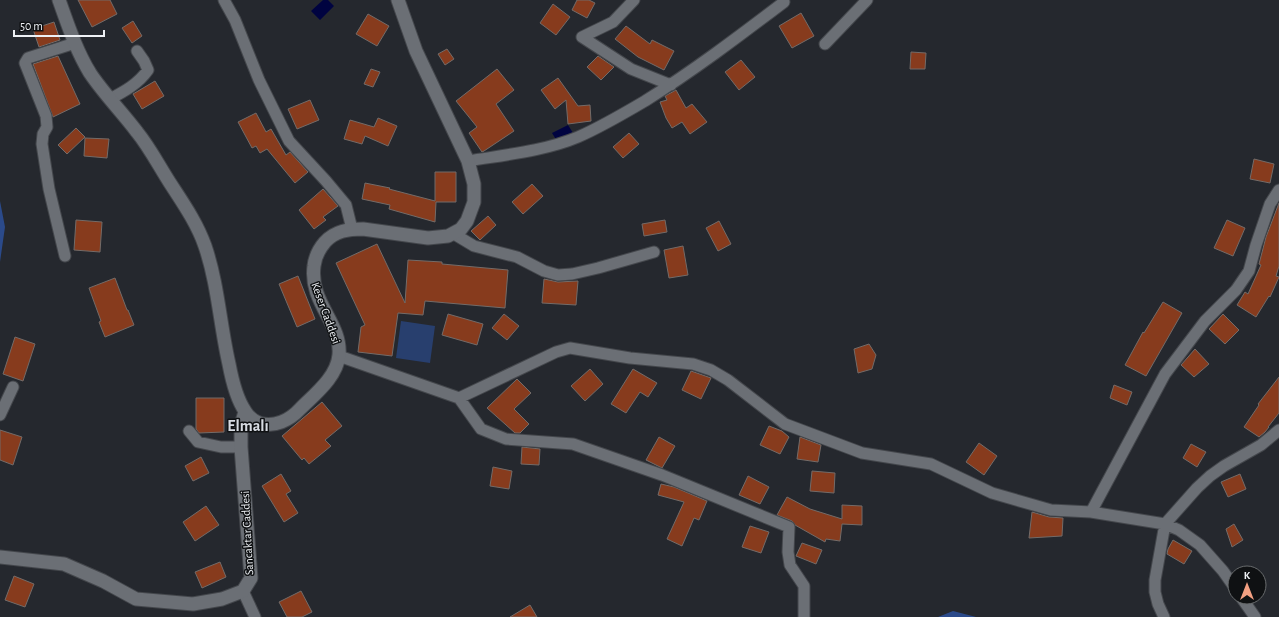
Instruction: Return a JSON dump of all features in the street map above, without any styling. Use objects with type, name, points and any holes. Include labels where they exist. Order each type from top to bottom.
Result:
[{"type":"street","points":[[59,0],[75,43],[91,73],[110,100],[146,144],[197,226],[213,274],[231,373],[245,412]]},
{"type":"street","points":[[224,0],[235,20],[259,80],[289,141],[346,205],[352,229]]},
{"type":"street","points":[[398,0],[416,51],[468,161],[474,184],[474,202],[467,221],[461,229],[454,234],[474,246],[517,257],[544,272],[558,275],[572,274],[598,268],[654,252]]},
{"type":"street","points":[[634,0],[613,22],[582,37],[631,69],[671,85]]},
{"type":"street","points":[[824,44],[867,0]]},
{"type":"street","points":[[468,161],[551,147],[578,138],[671,85],[720,51],[784,2]]},
{"type":"street","points":[[64,256],[49,189],[42,144],[43,134],[47,127],[46,116],[25,63],[28,58],[75,43]]},
{"type":"street","points":[[110,100],[133,86],[148,70],[144,60],[137,51]]},
{"type":"street","points":[[1091,512],[1165,374],[1205,321],[1236,290],[1249,271],[1256,245],[1275,206],[1279,190]]},
{"type":"street","name":"Keser Caddesi","points":[[245,412],[255,421],[267,424],[275,424],[284,421],[293,416],[330,378],[337,364],[339,346],[337,336],[318,300],[315,290],[313,270],[314,261],[322,246],[328,239],[336,234],[352,229],[363,229],[428,238],[454,234]]},
{"type":"street","points":[[459,398],[556,352],[570,348],[630,358],[693,364],[711,370],[728,380],[785,424],[862,454],[931,464],[992,493],[1051,510],[1091,512],[1165,524],[1179,530],[1200,545],[1227,577]]},
{"type":"street","points":[[339,356],[459,398],[482,429],[506,439],[573,444],[662,475],[789,526],[788,552],[790,565],[804,586],[804,617]]},
{"type":"street","points":[[0,415],[13,387]]},
{"type":"street","name":"Sancaktar Caddesi","points":[[0,557],[64,564],[103,581],[136,599],[193,604],[222,599],[243,591],[251,578],[241,447],[242,425],[245,412]]},
{"type":"street","points":[[1164,617],[1158,604],[1155,592],[1156,574],[1165,524],[1197,488],[1210,476],[1224,466],[1261,445],[1279,430]]},
{"type":"street","points":[[189,431],[198,442],[221,447],[241,447]]},
{"type":"street","points":[[243,591],[255,617]]},
{"type":"street","points":[[1247,605],[1255,617]]},
{"type":"shaded area","points":[[323,0],[328,0],[334,6],[320,20],[311,11]]},
{"type":"shaded area","points":[[568,125],[573,133],[557,141],[552,133]]},
{"type":"shaded area","points":[[0,201],[5,227],[0,262]]},
{"type":"shaded area","points":[[401,321],[435,326],[430,363],[396,358]]},
{"type":"shaded area","points":[[953,611],[976,617],[938,617]]},
{"type":"building","points":[[78,0],[110,0],[117,14],[92,27]]},
{"type":"building","points":[[577,0],[589,0],[595,3],[587,18],[572,10]]},
{"type":"building","points":[[553,4],[570,17],[556,35],[540,23]]},
{"type":"building","points":[[801,13],[814,36],[792,48],[779,26]]},
{"type":"building","points":[[368,14],[389,26],[377,46],[356,34]]},
{"type":"building","points":[[133,21],[142,36],[132,43],[122,28]]},
{"type":"building","points":[[54,22],[60,40],[39,47],[33,29]]},
{"type":"building","points":[[626,26],[650,44],[652,40],[674,51],[664,70],[638,57],[615,39]]},
{"type":"building","points":[[447,49],[454,59],[445,65],[438,54]]},
{"type":"building","points":[[911,52],[926,53],[925,69],[910,69]]},
{"type":"building","points":[[58,56],[80,104],[53,117],[33,64]]},
{"type":"building","points":[[598,56],[614,67],[601,80],[587,67]]},
{"type":"building","points":[[741,60],[755,77],[739,90],[725,72]]},
{"type":"building","points":[[371,69],[380,72],[373,87],[364,84]]},
{"type":"building","points":[[497,69],[514,90],[496,104],[514,131],[482,152],[469,133],[477,127],[456,101]]},
{"type":"building","points":[[558,78],[578,106],[590,105],[591,121],[568,124],[566,100],[555,109],[541,90]]},
{"type":"building","points":[[155,81],[164,96],[142,109],[133,94]]},
{"type":"building","points":[[676,90],[686,108],[692,104],[707,122],[690,134],[682,122],[672,128],[666,118],[660,102],[667,100],[665,96]]},
{"type":"building","points":[[310,100],[319,120],[297,129],[288,109]]},
{"type":"building","points":[[256,113],[266,132],[271,129],[286,155],[290,152],[308,172],[295,183],[267,149],[260,153],[256,146],[252,148],[238,122]]},
{"type":"building","points":[[378,118],[397,126],[388,146],[365,136],[362,144],[344,139],[350,120],[374,127]]},
{"type":"building","points":[[76,128],[85,137],[67,154],[58,145]]},
{"type":"building","points":[[629,133],[639,144],[623,158],[613,147]]},
{"type":"building","points":[[85,138],[109,139],[107,158],[84,156]]},
{"type":"building","points":[[1254,159],[1274,164],[1270,183],[1250,179]]},
{"type":"building","points":[[435,172],[456,172],[456,202],[436,202],[435,222],[389,209],[390,205],[362,199],[365,183],[390,188],[389,189],[435,201]]},
{"type":"building","points":[[532,184],[543,196],[523,214],[512,202]]},
{"type":"building","points":[[323,189],[338,206],[323,217],[326,220],[314,229],[299,210]]},
{"type":"building","points":[[1279,203],[1279,266],[1276,276],[1279,277],[1270,297],[1269,296],[1256,317],[1237,305],[1245,292],[1248,294],[1261,265],[1259,264],[1266,237]]},
{"type":"building","points":[[488,216],[496,225],[480,240],[471,231]]},
{"type":"building","points":[[76,220],[102,222],[100,252],[74,250]]},
{"type":"building","points":[[665,220],[667,232],[644,236],[642,224]]},
{"type":"building","points":[[1227,220],[1245,228],[1233,256],[1214,248]]},
{"type":"building","points":[[719,221],[731,244],[718,251],[706,228]]},
{"type":"building","points":[[377,244],[405,303],[408,260],[442,262],[442,264],[508,270],[505,308],[425,301],[423,315],[398,313],[392,356],[358,352],[361,327],[365,325],[336,263]]},
{"type":"building","points":[[683,246],[688,275],[669,278],[664,250]]},
{"type":"building","points":[[298,276],[315,319],[297,327],[279,284]]},
{"type":"building","points":[[115,278],[134,325],[105,337],[89,288]]},
{"type":"building","points":[[544,279],[558,282],[578,281],[576,305],[542,303]]},
{"type":"building","points":[[1163,302],[1182,313],[1146,376],[1125,365],[1143,332],[1144,333]]},
{"type":"building","points":[[448,314],[483,324],[477,345],[442,335]]},
{"type":"building","points":[[504,314],[519,326],[507,340],[492,328]]},
{"type":"building","points":[[1223,314],[1239,330],[1225,344],[1209,329]]},
{"type":"building","points":[[15,337],[35,344],[23,381],[3,374]]},
{"type":"building","points":[[869,344],[876,355],[872,369],[858,373],[854,349]]},
{"type":"building","points":[[1195,349],[1209,364],[1194,377],[1181,365]]},
{"type":"building","points":[[590,369],[603,384],[585,401],[571,386]]},
{"type":"building","points":[[633,369],[657,383],[648,397],[640,392],[626,413],[611,404]]},
{"type":"building","points":[[691,371],[711,378],[701,399],[682,390]]},
{"type":"building","points":[[1279,377],[1279,413],[1265,432],[1259,437],[1244,427],[1259,405],[1258,404]]},
{"type":"building","points":[[517,379],[531,393],[514,409],[529,424],[520,433],[515,433],[487,408]]},
{"type":"building","points":[[1114,385],[1132,392],[1127,405],[1110,398]]},
{"type":"building","points":[[196,398],[224,398],[224,432],[199,433],[196,429]]},
{"type":"building","points":[[322,402],[342,426],[325,440],[331,446],[309,464],[304,458],[302,460],[282,436]]},
{"type":"building","points":[[769,426],[782,431],[789,437],[780,454],[760,445]]},
{"type":"building","points":[[0,430],[22,437],[13,465],[0,460]]},
{"type":"building","points":[[659,437],[675,446],[662,468],[646,460]]},
{"type":"building","points":[[800,437],[821,445],[818,462],[797,459]]},
{"type":"building","points":[[979,443],[997,456],[984,475],[966,462]]},
{"type":"building","points":[[1191,444],[1206,452],[1197,467],[1183,458]]},
{"type":"building","points":[[522,447],[540,449],[539,465],[521,464]]},
{"type":"building","points":[[201,457],[209,473],[193,481],[185,466]]},
{"type":"building","points":[[493,467],[512,471],[509,489],[490,486]]},
{"type":"building","points":[[812,471],[835,473],[834,493],[810,491]]},
{"type":"building","points":[[281,474],[291,491],[286,494],[298,513],[284,522],[262,486]]},
{"type":"building","points":[[1240,474],[1246,489],[1228,497],[1221,482]]},
{"type":"building","points":[[748,476],[769,487],[760,504],[739,495]]},
{"type":"building","points":[[661,484],[674,487],[707,501],[699,520],[694,518],[682,546],[667,539],[684,502],[658,495]]},
{"type":"building","points":[[787,497],[810,509],[842,519],[842,505],[862,506],[862,525],[842,524],[840,541],[826,539],[825,542],[795,525],[792,521],[777,515]]},
{"type":"building","points":[[206,506],[219,525],[195,541],[183,522]]},
{"type":"building","points":[[1032,512],[1049,517],[1063,518],[1062,536],[1029,538]]},
{"type":"building","points":[[1234,524],[1243,540],[1232,547],[1226,529]]},
{"type":"building","points":[[750,526],[769,532],[761,553],[742,547]]},
{"type":"building","points":[[1173,540],[1192,551],[1184,564],[1167,554]]},
{"type":"building","points":[[802,543],[822,550],[816,564],[796,556]]},
{"type":"building","points":[[220,562],[226,577],[202,588],[195,572]]},
{"type":"building","points":[[14,576],[34,584],[25,607],[5,600]]},
{"type":"building","points":[[301,591],[312,612],[302,617],[287,617],[279,602]]},
{"type":"building","points":[[530,605],[537,617],[510,617]]},
{"type":"district","name":"Elmalı","points":[[248,425]]}]
